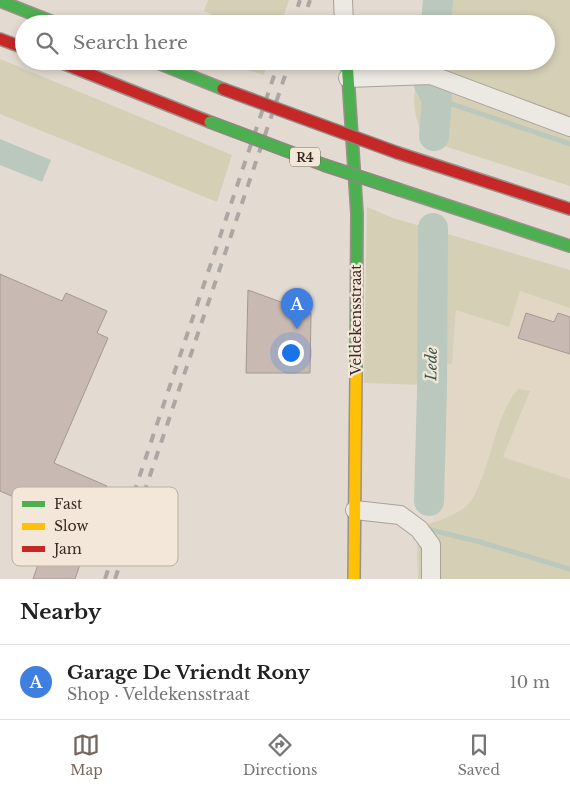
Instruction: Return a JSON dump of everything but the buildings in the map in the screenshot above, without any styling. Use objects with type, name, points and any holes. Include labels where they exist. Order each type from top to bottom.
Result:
[{"type":"main road","points":[[0,1],[35,15]]},
{"type":"main road","points":[[0,38],[15,44]]},
{"type":"main road","name":"R4","points":[[80,70],[210,122],[324,164],[570,246]]},
{"type":"main road","points":[[176,70],[398,153],[570,209]]},
{"type":"main road","name":"Veldekensstraat","points":[[348,70],[357,214],[354,579]]},
{"type":"street","points":[[343,0],[344,15]]},
{"type":"street","points":[[348,70],[430,75],[570,127]]},
{"type":"street","points":[[355,510],[400,515],[419,529],[431,545],[431,579]]},
{"type":"shaded area","points":[[208,0],[289,0],[284,15],[213,15],[204,11]]},
{"type":"shaded area","points":[[442,0],[570,0],[570,186],[423,138],[416,118],[414,100],[419,70],[555,70],[555,15],[437,15]]},
{"type":"shaded area","points":[[0,59],[15,65],[15,70],[27,70],[232,155],[217,202],[0,114]]},
{"type":"shaded area","points":[[247,70],[265,70],[264,75]]},
{"type":"shaded area","points":[[0,139],[51,160],[42,182],[0,165]]},
{"type":"shaded area","points":[[367,207],[393,218],[570,270],[570,308],[520,291],[509,327],[456,310],[452,364],[426,366],[425,385],[364,383]]},
{"type":"shaded area","points":[[520,291],[570,308],[570,479],[503,457],[530,391],[495,438],[484,475],[470,502],[447,518],[433,522],[442,365],[452,364],[456,310],[509,327]]},
{"type":"shaded area","points":[[518,389],[530,391],[503,457],[570,479],[570,579],[418,579],[417,527],[451,515],[463,508],[474,496],[504,412]]},
{"type":"waterway","name":"Lede","points":[[437,15],[438,0]]},
{"type":"waterway","name":"Lede","points":[[429,84],[437,99],[434,136]]},
{"type":"waterway","points":[[437,99],[570,144]]},
{"type":"waterway","name":"Lede","points":[[429,501],[433,228]]},
{"type":"waterway","points":[[427,529],[480,542],[570,569]]},
{"type":"railway","points":[[295,15],[300,0]]},
{"type":"railway","points":[[305,15],[310,0]]},
{"type":"railway","points":[[136,487],[276,70]]},
{"type":"railway","points":[[146,487],[287,70]]},
{"type":"railway","points":[[105,579],[109,566]]},
{"type":"railway","points":[[115,579],[119,566]]},
{"type":"traffic: fast","points":[[0,1],[35,15]]},
{"type":"traffic: fast","points":[[176,70],[223,89]]},
{"type":"traffic: fast","points":[[348,70],[357,214],[356,372]]},
{"type":"traffic: fast","points":[[210,122],[324,165],[400,190]]},
{"type":"traffic: fast","points":[[400,190],[570,246]]},
{"type":"traffic: slow","points":[[354,579],[356,372]]},
{"type":"traffic: jam","points":[[0,39],[15,45]]},
{"type":"traffic: jam","points":[[80,70],[210,122]]},
{"type":"traffic: jam","points":[[223,89],[398,153]]},
{"type":"traffic: jam","points":[[398,153],[570,209]]},
{"type":"place","name":"Garage De Vriendt Rony","points":[[297,329]]}]
